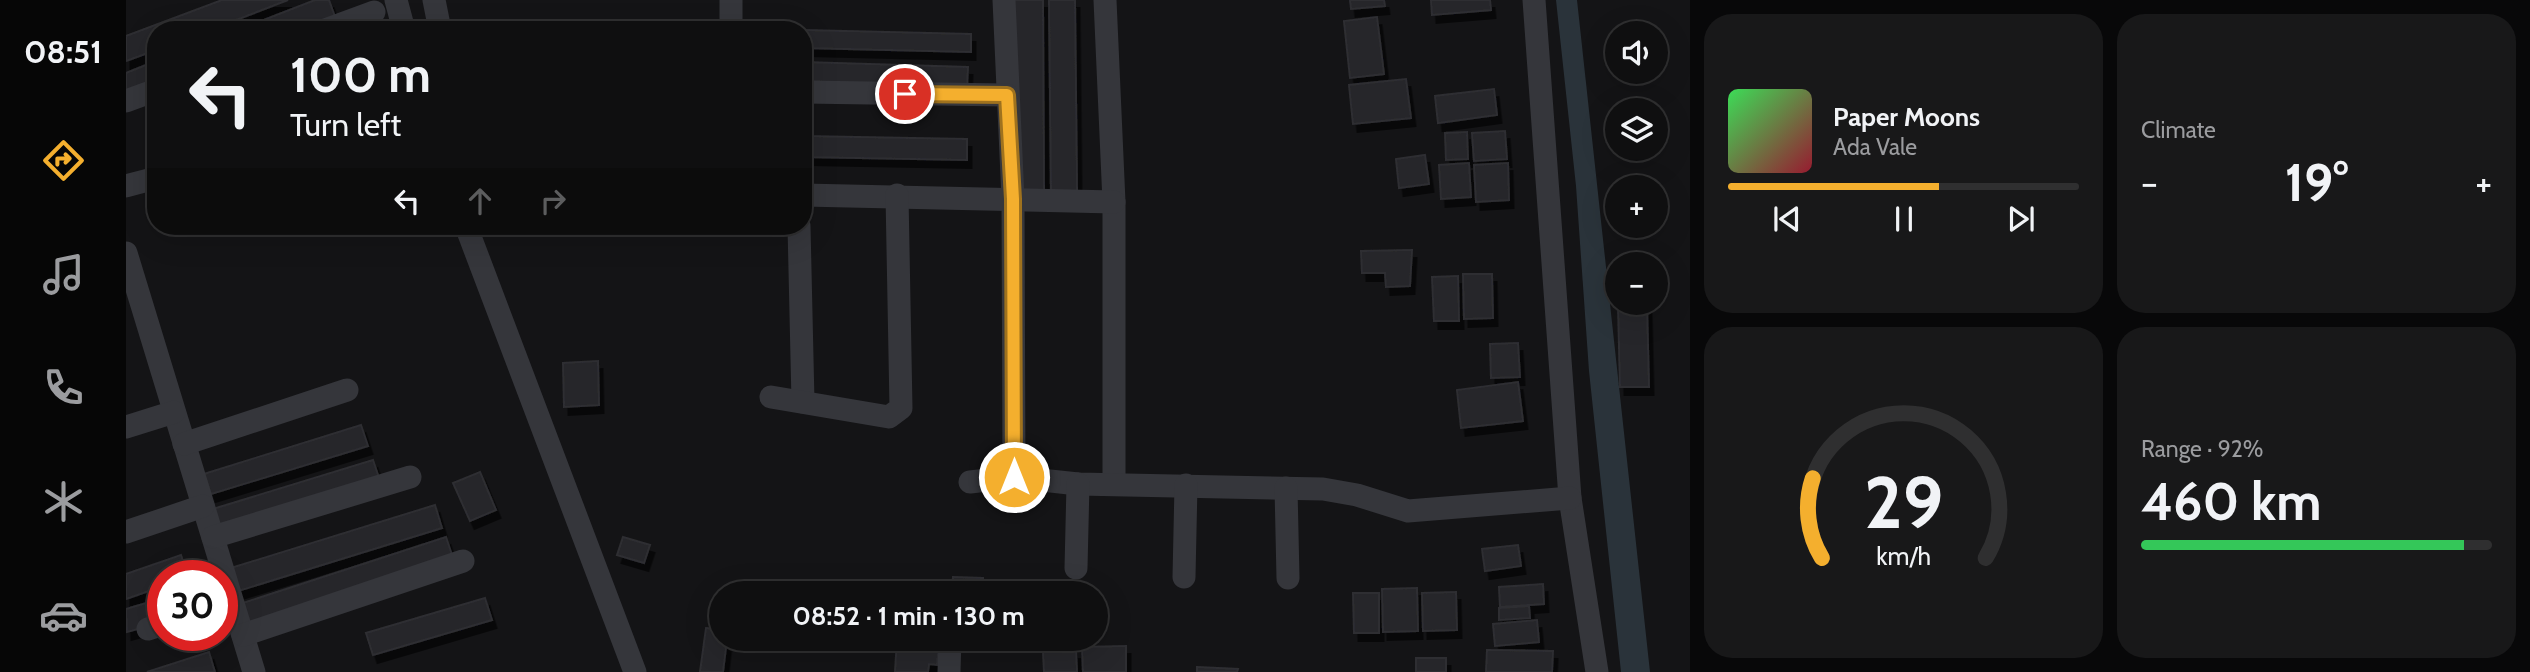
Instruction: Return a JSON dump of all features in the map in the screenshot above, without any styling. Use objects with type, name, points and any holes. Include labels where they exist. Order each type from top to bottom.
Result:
[{"type":"street","points":[[396,0],[402,21]]},
{"type":"street","points":[[434,0],[438,21]]},
{"type":"street","points":[[731,0],[731,21]]},
{"type":"street","points":[[1004,0],[1013,199],[1014,477]]},
{"type":"street","points":[[1105,0],[1114,202],[1114,483]]},
{"type":"street","points":[[1534,0],[1570,498],[1597,672]]},
{"type":"street","points":[[353,21],[375,14]]},
{"type":"street","points":[[812,92],[1007,95]]},
{"type":"street","points":[[126,101],[147,93]]},
{"type":"street","points":[[126,186],[147,180]]},
{"type":"street","points":[[812,195],[1114,202]]},
{"type":"street","points":[[771,397],[889,417],[901,408],[897,195]]},
{"type":"street","points":[[469,235],[635,672]]},
{"type":"street","points":[[799,235],[803,402]]},
{"type":"street","points":[[126,253],[136,319],[174,412],[218,560]]},
{"type":"street","points":[[184,444],[348,390]]},
{"type":"street","points":[[126,427],[174,412]]},
{"type":"street","points":[[213,537],[410,477]]},
{"type":"street","points":[[970,482],[1014,477],[1077,484],[1323,489],[1357,495],[1409,511],[1570,498]]},
{"type":"street","points":[[1076,568],[1077,484]]},
{"type":"street","points":[[1184,577],[1186,485]]},
{"type":"street","points":[[1286,488],[1288,578]]},
{"type":"street","points":[[126,533],[203,506]]},
{"type":"street","points":[[243,635],[463,561]]},
{"type":"street","points":[[238,625],[254,672]]},
{"type":"street","points":[[949,672],[950,651]]},
{"type":"shaded area","points":[[1556,0],[1577,0],[1605,258],[1605,315],[1611,315],[1650,672],[1621,672],[1589,371],[1576,186]]},
{"type":"building","points":[[222,0],[288,0],[233,21],[166,21]]},
{"type":"building","points":[[315,0],[329,0],[335,17],[325,21],[261,21]]},
{"type":"building","points":[[1014,0],[1043,0],[1044,191],[1014,191]]},
{"type":"building","points":[[1049,0],[1075,0],[1077,191],[1051,191]]},
{"type":"building","points":[[1350,0],[1384,0],[1385,6],[1351,9]]},
{"type":"building","points":[[1431,0],[1490,0],[1491,10],[1432,15]]},
{"type":"building","points":[[1377,17],[1384,74],[1350,78],[1344,21]]},
{"type":"building","points":[[147,28],[147,53],[126,61],[126,36]]},
{"type":"building","points":[[812,30],[971,34],[971,52],[812,48]]},
{"type":"building","points":[[812,62],[968,67],[967,87],[812,81]]},
{"type":"building","points":[[147,65],[147,89],[126,97],[126,73]]},
{"type":"building","points":[[1406,79],[1411,118],[1353,124],[1349,85]]},
{"type":"building","points":[[1494,89],[1497,115],[1438,123],[1435,96]]},
{"type":"building","points":[[1505,131],[1507,159],[1474,161],[1472,133]]},
{"type":"building","points":[[1467,132],[1468,159],[1446,160],[1445,133]]},
{"type":"building","points":[[812,136],[967,139],[967,160],[812,157]]},
{"type":"building","points":[[1425,155],[1429,184],[1399,188],[1396,159]]},
{"type":"building","points":[[1469,163],[1471,197],[1441,199],[1439,165]]},
{"type":"building","points":[[1508,163],[1509,200],[1476,202],[1474,165]]},
{"type":"building","points":[[1412,250],[1410,286],[1386,287],[1385,273],[1362,273],[1361,251]]},
{"type":"building","points":[[1463,274],[1492,274],[1493,318],[1464,319]]},
{"type":"building","points":[[1458,276],[1459,321],[1434,321],[1432,277]]},
{"type":"building","points":[[1618,315],[1647,315],[1649,387],[1620,387]]},
{"type":"building","points":[[1518,343],[1520,377],[1491,378],[1490,344]]},
{"type":"building","points":[[598,361],[599,405],[564,407],[563,363]]},
{"type":"building","points":[[1518,382],[1523,421],[1461,428],[1457,390]]},
{"type":"building","points":[[361,425],[368,446],[211,494],[204,474]]},
{"type":"building","points":[[373,460],[380,481],[219,529],[213,509]]},
{"type":"building","points":[[480,472],[496,510],[470,521],[453,483]]},
{"type":"building","points":[[435,505],[442,528],[238,591],[238,566]]},
{"type":"building","points":[[446,537],[453,558],[247,625],[240,604]]},
{"type":"building","points":[[623,537],[650,545],[644,563],[617,555]]},
{"type":"building","points":[[1518,545],[1521,566],[1485,571],[1482,549]]},
{"type":"building","points":[[181,555],[183,560],[167,560]]},
{"type":"building","points":[[147,567],[147,592],[126,599],[126,574]]},
{"type":"building","points":[[953,577],[983,578],[983,581],[953,581]]},
{"type":"building","points":[[1543,584],[1544,604],[1500,607],[1499,587]]},
{"type":"building","points":[[1417,588],[1418,631],[1383,632],[1382,589]]},
{"type":"building","points":[[1456,592],[1457,630],[1423,631],[1422,593]]},
{"type":"building","points":[[1353,593],[1379,593],[1379,633],[1354,633]]},
{"type":"building","points":[[485,598],[492,620],[373,655],[366,633]]},
{"type":"building","points":[[147,603],[147,626],[127,632],[126,609]]},
{"type":"building","points":[[1529,606],[1530,618],[1499,620],[1499,608]]},
{"type":"building","points":[[1537,620],[1539,642],[1495,646],[1493,624]]},
{"type":"building","points":[[706,628],[709,628],[709,651],[726,651],[723,672],[700,672]]},
{"type":"building","points":[[1108,646],[1126,646],[1126,672],[1083,672],[1082,651],[1108,651]]},
{"type":"building","points":[[1487,650],[1553,651],[1552,672],[1486,672]]},
{"type":"building","points":[[896,651],[938,651],[937,665],[929,664],[928,672],[895,672]]},
{"type":"building","points":[[1076,651],[1077,672],[1044,672],[1043,652]]},
{"type":"building","points":[[209,652],[215,672],[147,672]]},
{"type":"building","points":[[1416,658],[1446,658],[1446,672],[1416,672]]},
{"type":"building","points":[[1197,667],[1238,669],[1237,672],[1197,672]]},
{"type":"route","points":[[905,94],[1007,95],[1013,199],[1014,477]]}]
